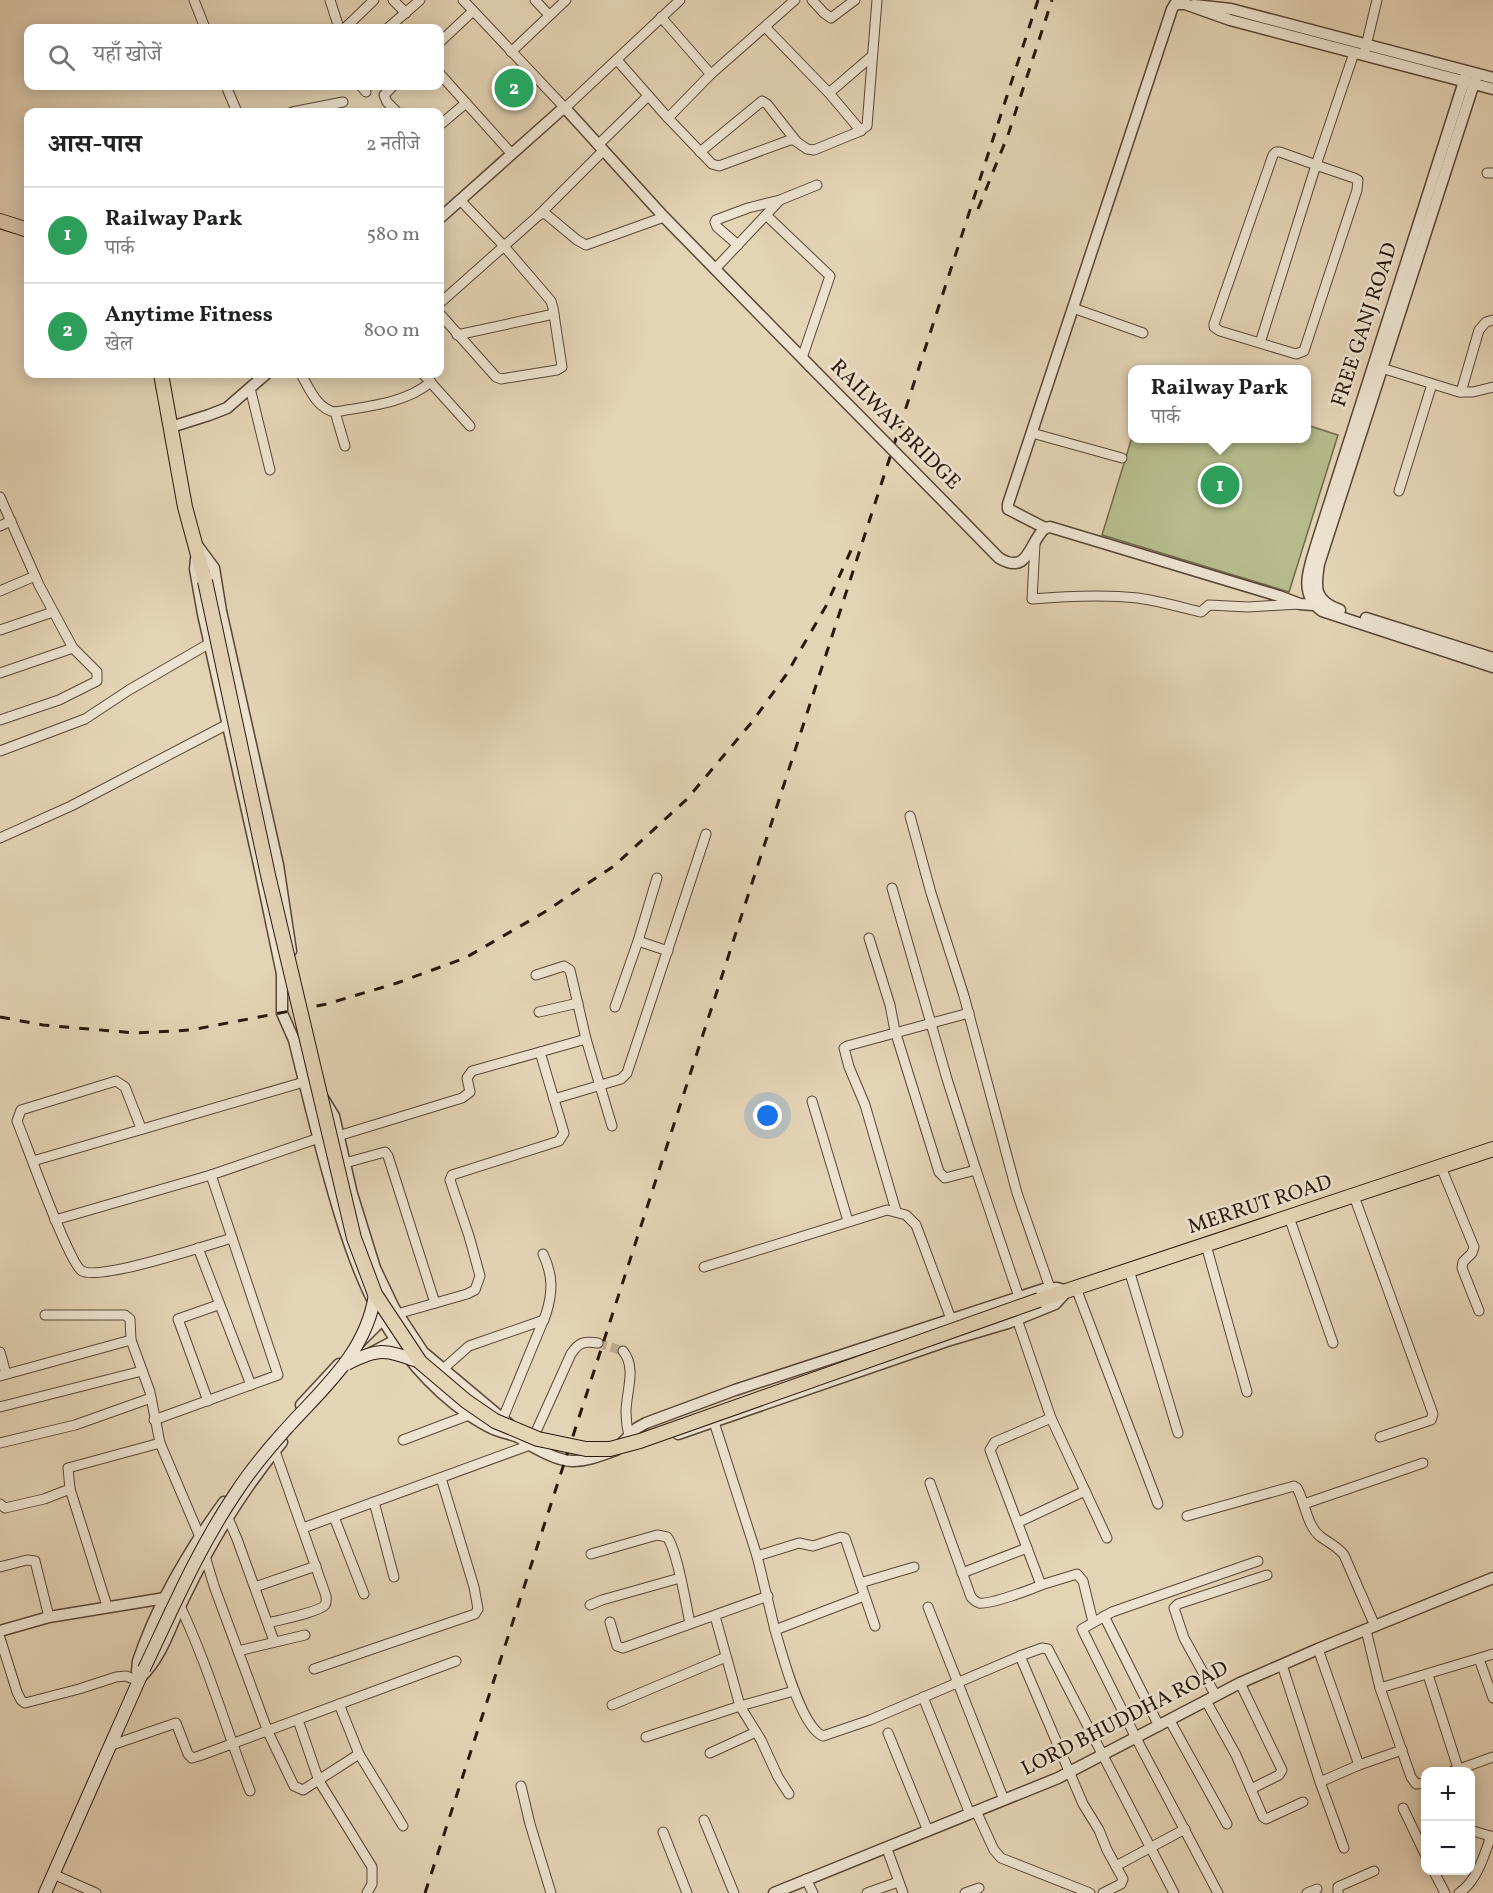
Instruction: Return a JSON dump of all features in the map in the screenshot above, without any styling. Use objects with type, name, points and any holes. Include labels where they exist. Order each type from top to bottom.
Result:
[{"type":"main road","points":[[0,222],[24,229]]},
{"type":"main road","name":"MERRUT ROAD","points":[[162,378],[185,507],[206,581],[268,875],[351,1227],[375,1294],[420,1362],[442,1382],[495,1421],[537,1439],[586,1449],[610,1449],[640,1441],[1039,1300],[1493,1149]]},
{"type":"main road","points":[[45,1893],[141,1676],[211,1533],[236,1493],[279,1437],[346,1365],[361,1339],[374,1306],[375,1294]]},
{"type":"main road","points":[[346,1365],[379,1351],[395,1353],[420,1362]]},
{"type":"street","points":[[194,0],[203,24]]},
{"type":"street","points":[[330,0],[338,24]]},
{"type":"street","points":[[349,24],[374,0]]},
{"type":"street","points":[[393,0],[406,13]]},
{"type":"street","points":[[393,24],[420,0]]},
{"type":"street","points":[[464,0],[565,108]]},
{"type":"street","points":[[535,0],[549,15]]},
{"type":"street","points":[[511,52],[566,0]]},
{"type":"street","points":[[444,214],[511,153],[565,108],[680,0]]},
{"type":"street","points":[[668,118],[710,75],[795,0]]},
{"type":"street","points":[[812,0],[831,18],[855,0]]},
{"type":"street","points":[[700,152],[762,101],[767,104],[796,141],[807,149],[814,150],[861,131],[867,126],[877,0]]},
{"type":"street","points":[[1260,343],[1316,165],[1361,51],[1377,0]]},
{"type":"street","points":[[1300,604],[1268,592],[1050,527],[1045,528],[1008,509],[1073,308],[1178,3],[1216,16],[1470,78],[1493,89]]},
{"type":"street","points":[[444,38],[473,11]]},
{"type":"street","points":[[661,17],[710,75]]},
{"type":"street","points":[[765,27],[861,131]]},
{"type":"street","points":[[828,93],[872,56]]},
{"type":"street","points":[[617,60],[712,164],[719,166],[790,140],[796,141]]},
{"type":"street","points":[[444,78],[511,153]]},
{"type":"street","points":[[1470,78],[1493,78]]},
{"type":"street","name":"FREE GANJ ROAD","points":[[1313,605],[1308,594],[1309,570],[1362,416],[1470,78]]},
{"type":"street","points":[[228,90],[235,108]]},
{"type":"street","points":[[389,90],[384,95],[393,108]]},
{"type":"street","points":[[444,299],[539,215],[648,96]]},
{"type":"street","points":[[312,108],[343,102]]},
{"type":"street","points":[[444,122],[466,103]]},
{"type":"street","name":"RAILWAY BRIDGE","points":[[565,108],[664,217],[999,558],[1008,564],[1020,562],[1035,544]]},
{"type":"street","points":[[1280,152],[1316,165],[1358,180],[1357,190],[1304,351],[1296,354],[1220,331],[1214,327],[1214,324],[1273,155],[1280,152]]},
{"type":"street","points":[[738,245],[717,227],[716,220],[748,208],[780,200],[817,185]]},
{"type":"street","points":[[444,319],[496,377],[501,379],[557,370],[563,364],[555,314],[550,301],[503,245],[460,200]]},
{"type":"street","points":[[715,268],[780,200]]},
{"type":"street","points":[[766,214],[830,276],[802,358]]},
{"type":"street","points":[[539,215],[547,215],[586,245],[664,217]]},
{"type":"street","points":[[1073,308],[1143,333]]},
{"type":"street","points":[[457,335],[555,314]]},
{"type":"street","points":[[1461,392],[1479,330],[1485,322],[1493,320]]},
{"type":"street","points":[[1378,366],[1461,392],[1493,387]]},
{"type":"street","points":[[171,428],[219,411],[234,402],[261,378]]},
{"type":"street","points":[[303,378],[317,400],[327,410],[335,412],[406,397],[420,391],[431,382]]},
{"type":"street","points":[[427,378],[471,426]]},
{"type":"street","points":[[1399,490],[1432,384]]},
{"type":"street","points":[[250,388],[270,470]]},
{"type":"street","points":[[335,412],[345,446]]},
{"type":"street","points":[[1362,416],[1319,564],[1317,579],[1319,597],[1329,606],[1343,611],[1493,658]]},
{"type":"street","points":[[1032,433],[1122,458]]},
{"type":"street","points":[[0,497],[53,612],[74,648],[97,672],[97,681],[59,700],[0,720]]},
{"type":"street","points":[[0,526],[11,521]]},
{"type":"street","points":[[1045,528],[1035,544],[1032,599],[1073,596],[1124,597],[1201,612],[1209,605],[1248,607],[1313,605],[1322,611],[1493,667]]},
{"type":"street","points":[[197,544],[195,569],[282,974],[282,1013],[294,1040],[340,1218],[356,1266],[383,1320],[413,1364],[434,1387],[469,1415],[495,1430],[519,1437],[564,1460],[574,1462],[571,1461],[590,1460],[615,1451],[639,1447],[1017,1319],[1055,1304],[1072,1289]]},
{"type":"street","points":[[197,544],[214,568],[221,610],[278,865],[291,951],[287,968],[282,974]]},
{"type":"street","points":[[0,591],[35,576]]},
{"type":"street","points":[[0,630],[53,612]]},
{"type":"street","points":[[0,751],[85,719],[129,690],[210,644]]},
{"type":"street","points":[[0,673],[74,648]]},
{"type":"street","points":[[0,838],[71,806],[228,724]]},
{"type":"street","points":[[910,816],[931,893],[969,1013],[1017,1193],[1050,1288]]},
{"type":"street","points":[[554,1100],[621,1079],[627,1072],[706,834]]},
{"type":"street","points":[[615,1007],[657,878]]},
{"type":"street","points":[[892,888],[976,1170],[1019,1297]]},
{"type":"street","points":[[869,939],[939,1172],[945,1179],[976,1170]]},
{"type":"street","points":[[638,941],[669,951]]},
{"type":"street","points":[[536,975],[564,966],[568,968],[612,1126]]},
{"type":"street","points":[[540,1012],[578,1003]]},
{"type":"street","points":[[896,1211],[865,1105],[844,1052],[847,1046],[895,1031],[969,1013]]},
{"type":"street","points":[[338,1136],[462,1098],[470,1092],[467,1078],[472,1071],[586,1039]]},
{"type":"street","points":[[141,1676],[137,1671],[138,1661],[165,1598],[200,1537],[263,1449],[324,1378],[383,1320],[396,1311],[435,1303],[475,1290],[480,1276],[470,1236],[450,1180],[452,1175],[559,1141],[564,1133],[540,1052]]},
{"type":"street","points":[[141,1128],[125,1087],[112,1080],[21,1110],[18,1115],[17,1121],[55,1220],[75,1264],[81,1271],[91,1274],[120,1269],[232,1238]]},
{"type":"street","points":[[33,1161],[141,1128],[305,1083]]},
{"type":"street","points":[[305,1083],[330,1107],[375,1268],[396,1311],[423,1352],[503,1418],[519,1437]]},
{"type":"street","points":[[812,1101],[848,1221]]},
{"type":"street","points":[[55,1220],[211,1174],[319,1138]]},
{"type":"street","points":[[345,1163],[376,1153],[385,1152],[388,1156],[435,1303]]},
{"type":"street","points":[[1442,1167],[1474,1247],[1472,1253],[1462,1262],[1462,1268],[1479,1311]]},
{"type":"street","points":[[154,1420],[277,1376],[279,1372],[211,1174]]},
{"type":"street","points":[[1354,1196],[1433,1414],[1431,1420],[1380,1437]]},
{"type":"street","points":[[704,1267],[848,1221],[887,1210],[896,1211],[913,1220],[916,1225],[951,1319]]},
{"type":"street","points":[[1289,1217],[1333,1343]]},
{"type":"street","points":[[1206,1245],[1247,1392]]},
{"type":"street","points":[[198,1248],[218,1305],[251,1385]]},
{"type":"street","points":[[503,1418],[544,1320],[552,1288],[548,1265],[543,1254]]},
{"type":"street","points":[[1129,1270],[1178,1433]]},
{"type":"street","points":[[615,1451],[637,1428],[646,1423],[724,1394],[1019,1297],[1050,1288],[1072,1289]]},
{"type":"street","points":[[1072,1289],[1158,1504]]},
{"type":"street","points":[[208,1401],[178,1319],[218,1305]]},
{"type":"street","points":[[45,1315],[125,1315],[130,1319],[131,1340],[151,1398],[160,1443],[200,1537]]},
{"type":"street","points":[[1017,1319],[1051,1418],[1107,1538]]},
{"type":"street","points":[[442,1370],[469,1346],[544,1320]]},
{"type":"street","points":[[165,1598],[49,1617],[0,1632],[21,1700],[25,1703],[116,1677],[141,1676],[158,1657],[205,1556],[228,1518],[275,1451],[326,1390],[345,1372],[378,1348],[410,1333]]},
{"type":"street","points":[[0,1352],[3,1375],[131,1340]]},
{"type":"street","points":[[303,1528],[530,1444],[571,1354],[578,1344],[586,1341],[598,1343]]},
{"type":"street","points":[[622,1351],[630,1362],[630,1385],[626,1411],[629,1436]]},
{"type":"street","points":[[0,1407],[142,1371]]},
{"type":"street","points":[[0,1443],[75,1425],[151,1398]]},
{"type":"street","points":[[403,1440],[469,1415]]},
{"type":"street","points":[[1041,1585],[990,1450],[994,1442],[1051,1418]]},
{"type":"street","points":[[714,1422],[757,1556],[775,1630],[794,1691],[814,1731],[823,1737],[860,1724],[1020,1656],[1042,1648],[1048,1649],[1174,1893]]},
{"type":"street","points":[[107,1606],[70,1489],[68,1468],[160,1443]]},
{"type":"street","points":[[268,1623],[310,1612],[326,1604],[326,1596],[316,1566],[275,1451]]},
{"type":"street","points":[[1304,1504],[1423,1463]]},
{"type":"street","points":[[314,1669],[475,1614],[478,1609],[474,1587],[441,1478]]},
{"type":"street","points":[[930,1483],[971,1597],[975,1602],[981,1603],[1077,1574],[1083,1581],[1093,1622]]},
{"type":"street","points":[[1187,1516],[1294,1486],[1298,1488],[1314,1529],[1320,1537],[1334,1545],[1344,1555],[1371,1628],[1380,1688],[1414,1783],[1421,1783]]},
{"type":"street","points":[[0,1504],[5,1508],[29,1503],[70,1489]]},
{"type":"street","points":[[1019,1522],[1085,1491]]},
{"type":"street","points":[[374,1502],[394,1577]]},
{"type":"street","points":[[334,1517],[364,1594]]},
{"type":"street","points":[[228,1518],[274,1641]]},
{"type":"street","points":[[591,1554],[663,1535],[670,1541],[690,1623]]},
{"type":"street","points":[[757,1556],[799,1542],[813,1546],[843,1537],[847,1541],[875,1626]]},
{"type":"street","points":[[962,1573],[1027,1548]]},
{"type":"street","points":[[205,1556],[237,1651],[268,1732],[296,1788],[303,1790],[359,1754]]},
{"type":"street","points":[[0,1567],[27,1560],[34,1561],[49,1617]]},
{"type":"street","points":[[1218,1893],[1136,1738],[1083,1628],[1104,1616],[1258,1560]]},
{"type":"street","points":[[255,1587],[316,1566]]},
{"type":"street","points":[[860,1583],[914,1567]]},
{"type":"street","points":[[1267,1575],[1178,1604],[1174,1609],[1184,1638],[1260,1812],[1266,1819],[1303,1802]]},
{"type":"street","points":[[590,1605],[680,1578]]},
{"type":"street","name":"LORD BHUDDHA ROAD","points":[[774,1893],[1004,1800],[1103,1755],[1240,1683],[1493,1578]]},
{"type":"street","points":[[1169,1592],[1178,1604]]},
{"type":"street","points":[[610,1622],[619,1648],[768,1596]]},
{"type":"street","points":[[775,1630],[864,1596]]},
{"type":"street","points":[[180,1606],[194,1635],[231,1744],[250,1791]]},
{"type":"street","points":[[928,1608],[1004,1800]]},
{"type":"street","points":[[715,1616],[740,1706],[789,1794]]},
{"type":"street","points":[[1104,1616],[1165,1723],[1227,1824]]},
{"type":"street","points":[[237,1651],[305,1635]]},
{"type":"street","points":[[1318,1649],[1359,1765]]},
{"type":"street","points":[[1380,1688],[1493,1654]]},
{"type":"street","points":[[1020,1656],[1083,1804],[1099,1830],[1123,1881],[1103,1893]]},
{"type":"street","points":[[612,1705],[726,1657]]},
{"type":"street","points":[[1479,1659],[1493,1698]]},
{"type":"street","points":[[112,1745],[173,1723],[177,1724],[188,1754],[192,1758],[268,1732],[456,1661]]},
{"type":"street","points":[[1282,1665],[1344,1848]]},
{"type":"street","points":[[1428,1675],[1453,1767]]},
{"type":"street","points":[[1240,1683],[1282,1770],[1279,1775],[1251,1788]]},
{"type":"street","points":[[646,1737],[794,1691]]},
{"type":"street","points":[[923,1697],[973,1813],[994,1850],[1001,1858],[1090,1893]]},
{"type":"street","points":[[339,1704],[359,1754],[403,1826]]},
{"type":"street","points":[[298,1720],[319,1781],[372,1867],[372,1884],[367,1893]]},
{"type":"street","points":[[710,1753],[756,1732]]},
{"type":"street","points":[[888,1733],[928,1831]]},
{"type":"street","points":[[1320,1782],[1402,1750]]},
{"type":"street","points":[[1462,1767],[1493,1756]]},
{"type":"street","points":[[521,1785],[551,1893]]},
{"type":"street","points":[[1403,1808],[1421,1844]]},
{"type":"street","points":[[704,1820],[734,1893]]},
{"type":"street","points":[[1116,1866],[1185,1829]]},
{"type":"street","points":[[663,1832],[687,1893]]},
{"type":"street","points":[[1459,1893],[1472,1880],[1492,1837],[1475,1832]]},
{"type":"street","points":[[887,1849],[903,1893]]},
{"type":"street","points":[[1338,1893],[1338,1887],[1374,1871]]},
{"type":"street","points":[[54,1874],[96,1893]]},
{"type":"street","points":[[1435,1875],[1444,1893]]},
{"type":"street","points":[[806,1879],[813,1893]]},
{"type":"street","points":[[867,1893],[898,1882]]},
{"type":"street","points":[[965,1893],[979,1888]]},
{"type":"street","points":[[1307,1893],[1317,1889]]},
{"type":"green space","points":[[1311,426],[1338,435],[1289,592],[1102,535],[1130,443],[1311,443]]},
{"type":"tunnel","points":[[598,1343],[623,1351]]},
{"type":"railway","points":[[425,1893],[1038,0]]},
{"type":"railway","points":[[978,209],[1008,135],[1052,0]]},
{"type":"railway","points":[[0,1017],[43,1025],[135,1033],[191,1030],[327,1004],[397,983],[465,958],[543,913],[614,866],[687,799],[752,722],[786,675],[826,606],[852,548]]},
{"type":"place","name":"Anytime Fitness","points":[[514,88]]},
{"type":"place","name":"Railway Park","points":[[1220,485]]}]
